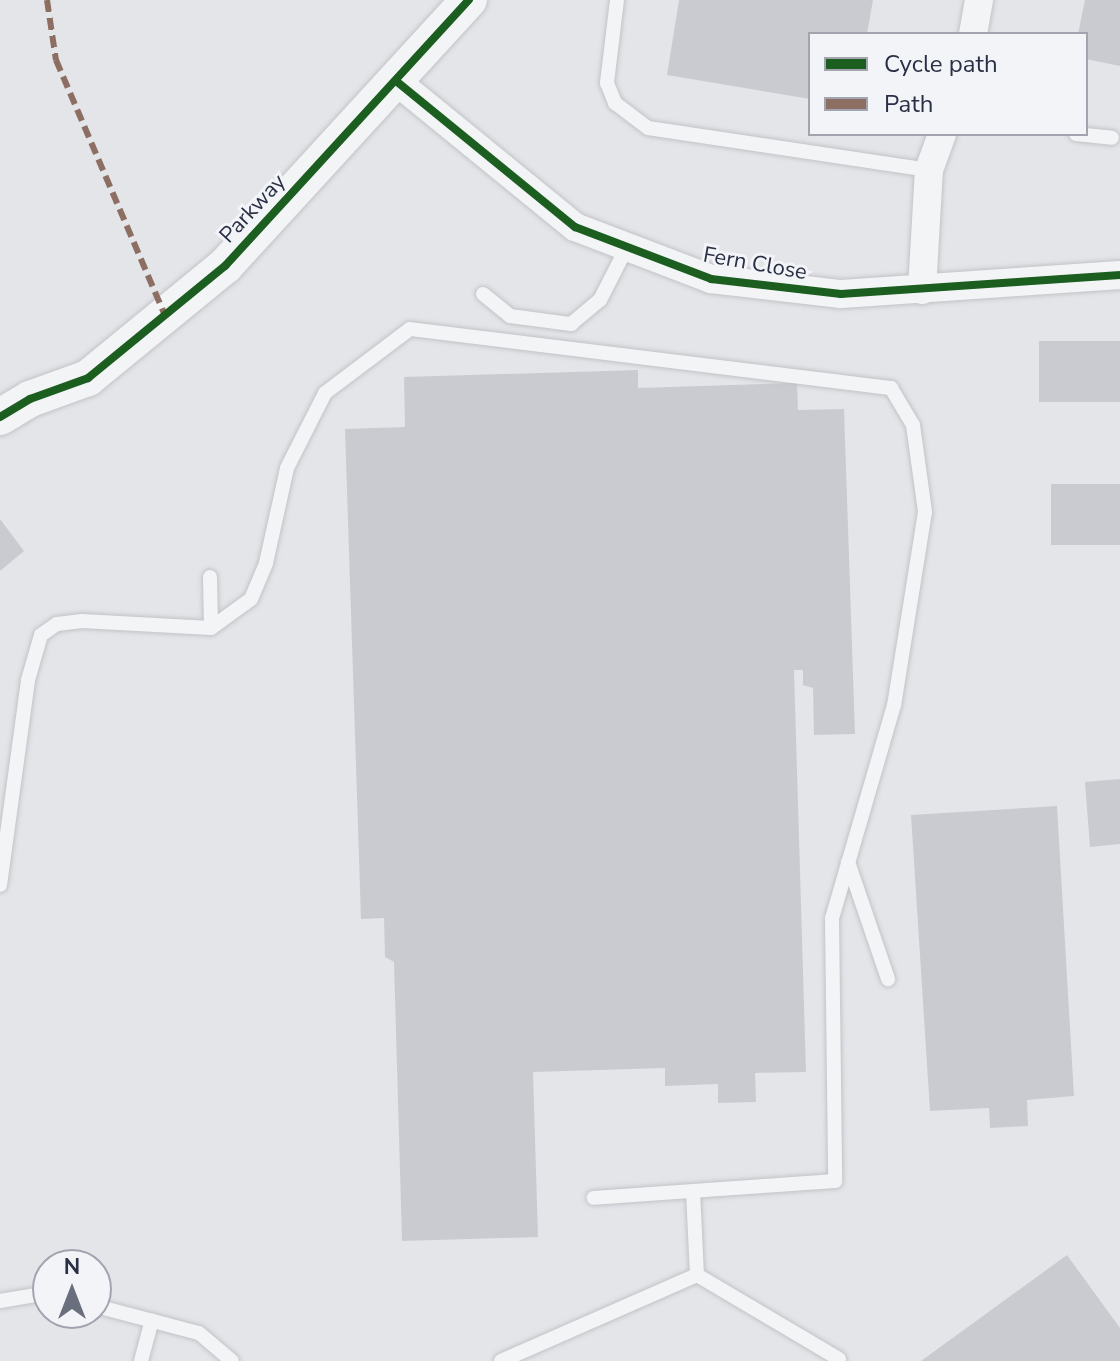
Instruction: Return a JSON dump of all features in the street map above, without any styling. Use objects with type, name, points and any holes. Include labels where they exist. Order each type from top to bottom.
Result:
[{"type":"street","name":"Parkway","points":[[10,404],[88,378],[225,266],[469,0]]},
{"type":"street","points":[[973,32],[979,0]]},
{"type":"street","name":"Fern Close","points":[[396,81],[575,227],[711,279],[770,290],[841,294],[1120,275]]},
{"type":"street","points":[[922,290],[929,170],[941,136]]},
{"type":"lane","points":[[617,0],[607,83],[615,103],[648,128],[929,170]]},
{"type":"lane","points":[[1088,135],[1112,138]]},
{"type":"lane","points":[[483,294],[510,316],[571,324],[600,300],[626,249]]},
{"type":"lane","points":[[0,885],[28,680],[41,635],[57,624],[108,621],[211,628],[251,599],[266,563],[287,468],[325,393],[410,329],[891,388],[913,425],[925,512],[894,705],[832,918],[835,1181],[594,1198]]},
{"type":"lane","points":[[210,577],[211,628]]},
{"type":"lane","points":[[848,861],[888,979]]},
{"type":"lane","points":[[693,1191],[697,1275]]},
{"type":"lane","points":[[697,1275],[839,1359]]},
{"type":"lane","points":[[501,1361],[697,1275]]},
{"type":"lane","points":[[0,1301],[32,1296]]},
{"type":"lane","points":[[112,1310],[199,1333],[232,1361]]},
{"type":"lane","points":[[141,1361],[152,1320]]},
{"type":"building","points":[[679,0],[873,0],[867,32],[808,32],[808,99],[667,75]]},
{"type":"building","points":[[1085,0],[1120,0],[1120,66],[1088,59],[1088,32],[1078,32]]},
{"type":"building","points":[[1039,341],[1120,341],[1120,402],[1039,402]]},
{"type":"building","points":[[638,370],[638,388],[797,383],[798,410],[844,409],[855,734],[814,735],[813,688],[803,685],[803,670],[794,670],[806,1072],[755,1073],[756,1102],[718,1103],[718,1084],[665,1086],[665,1068],[533,1072],[538,1237],[402,1241],[394,962],[385,957],[384,918],[361,919],[345,429],[405,427],[404,377]]},
{"type":"building","points":[[1051,484],[1120,484],[1120,545],[1051,545]]},
{"type":"building","points":[[0,519],[24,551],[0,571]]},
{"type":"building","points":[[1120,779],[1120,844],[1090,847],[1085,782]]},
{"type":"building","points":[[1057,806],[1074,1096],[1027,1100],[1028,1126],[990,1128],[989,1108],[930,1111],[911,815]]},
{"type":"building","points":[[1067,1255],[1120,1328],[1120,1361],[921,1361]]},
{"type":"marked path","points":[[47,0],[56,60],[165,315]]},
{"type":"cycle path","points":[[0,417],[30,399],[88,378],[225,266],[469,0]]},
{"type":"cycle path","points":[[396,81],[575,227],[711,279],[841,294],[1120,275]]}]
